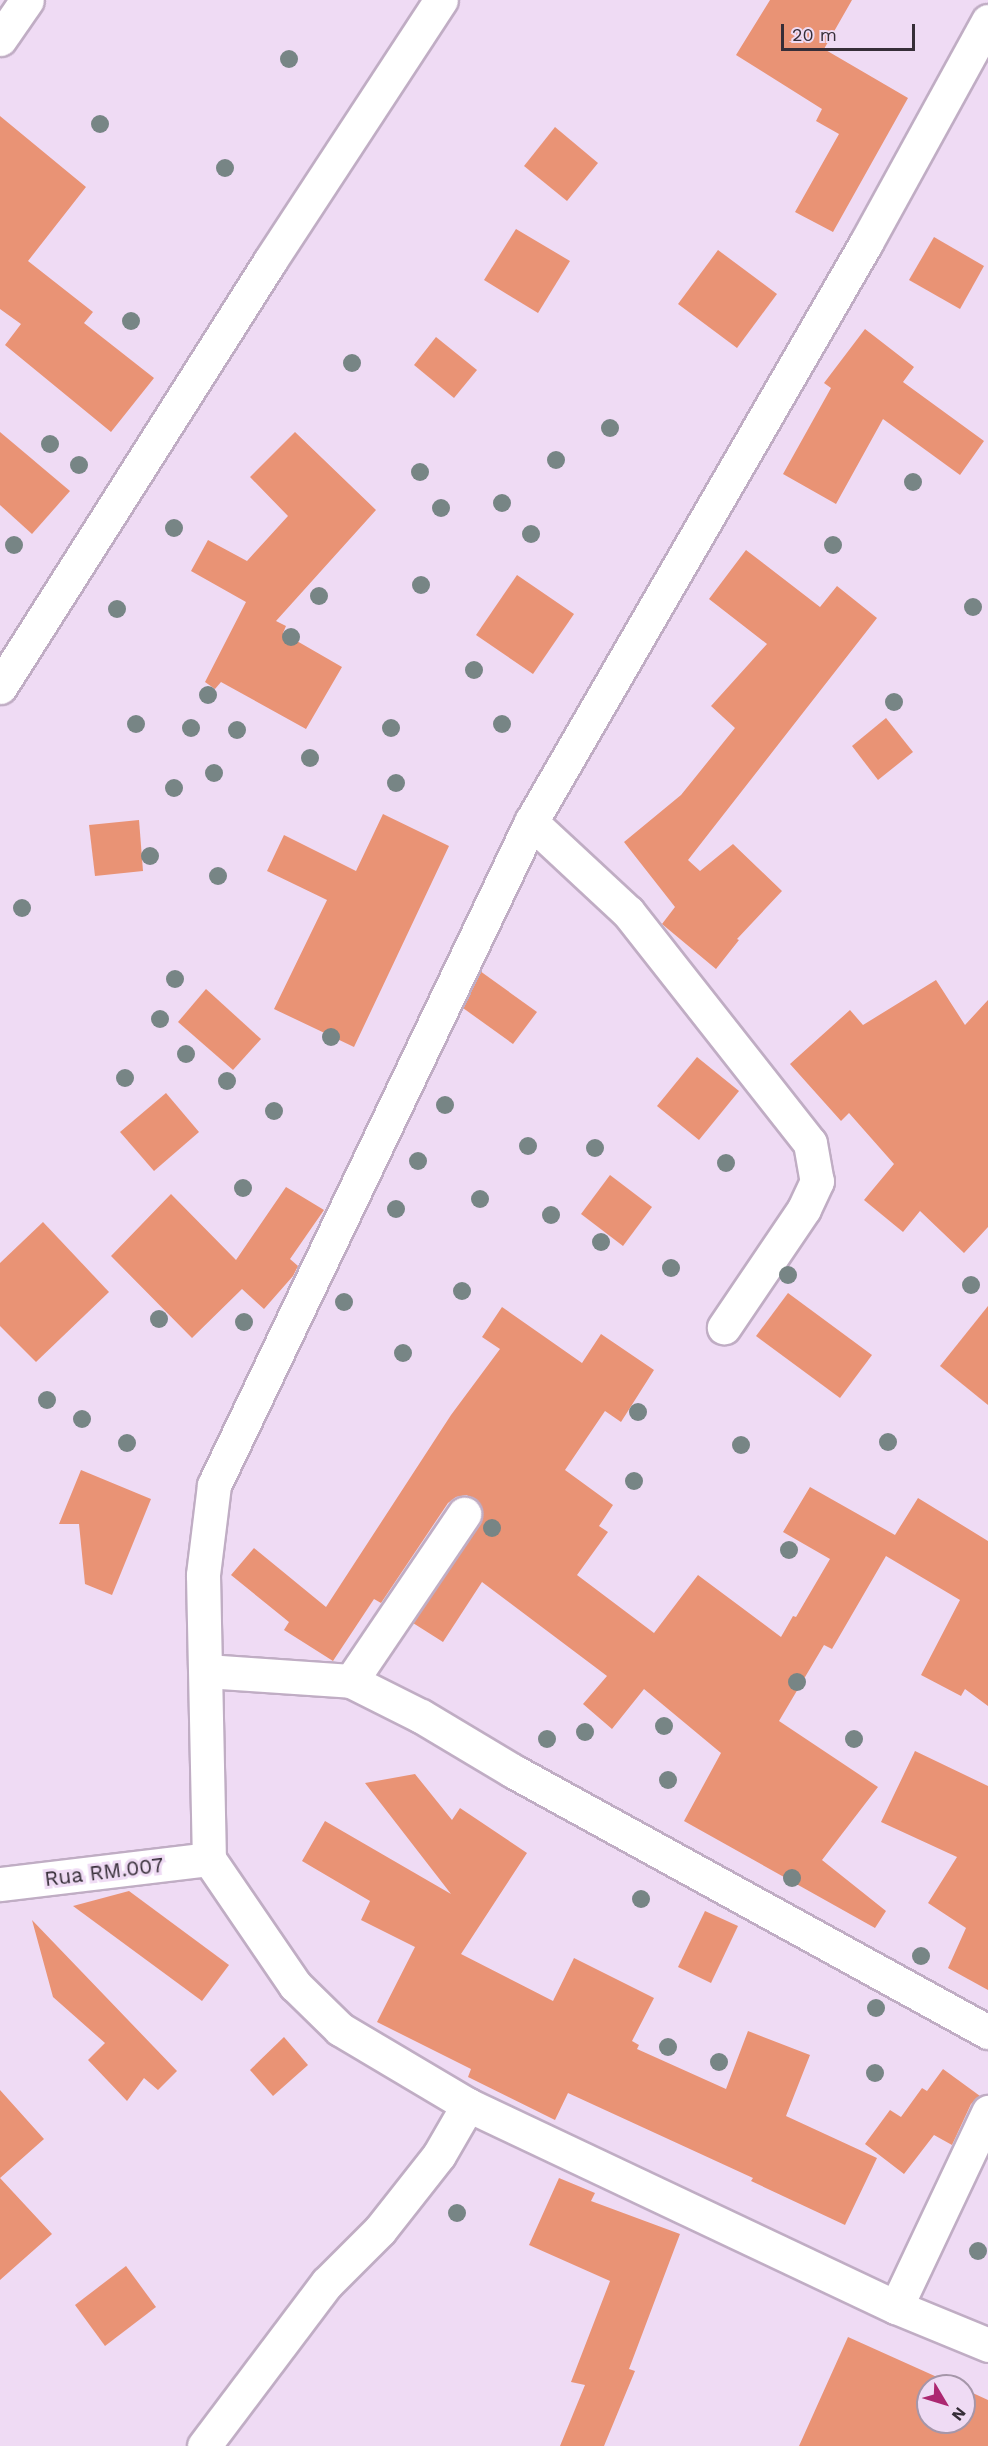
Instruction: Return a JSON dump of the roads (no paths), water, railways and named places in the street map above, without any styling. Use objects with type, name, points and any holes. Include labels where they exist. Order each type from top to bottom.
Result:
[{"type":"street","points":[[0,39],[27,0]]},
{"type":"street","points":[[0,687],[270,261],[441,0]]},
{"type":"street","points":[[988,21],[867,243],[531,822],[214,1485],[203,1575],[209,1859],[295,1985],[340,2029],[468,2105],[896,2307],[988,2345]]},
{"type":"street","points":[[531,822],[628,912],[810,1143],[817,1180],[804,1209],[724,1327]]},
{"type":"street","points":[[351,1681],[464,1514]]},
{"type":"street","points":[[206,1671],[351,1681],[421,1716],[513,1771],[988,2032]]},
{"type":"street","name":"Rua RM.007","points":[[0,1884],[209,1859]]},
{"type":"street","points":[[204,2446],[327,2283],[380,2230],[439,2155],[468,2105]]},
{"type":"street","points":[[896,2307],[988,2112]]}]
